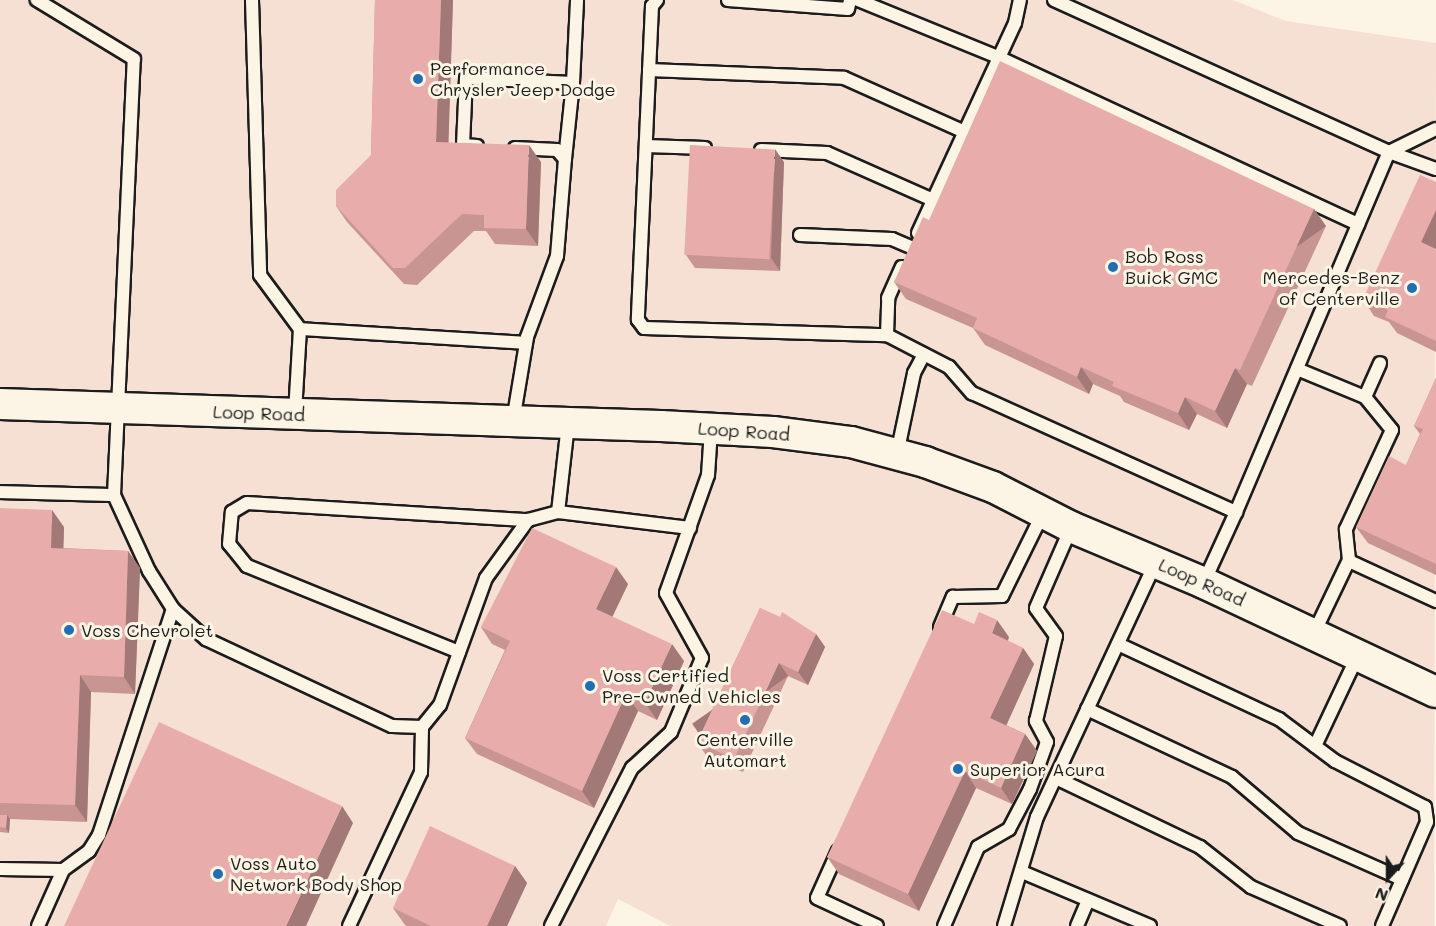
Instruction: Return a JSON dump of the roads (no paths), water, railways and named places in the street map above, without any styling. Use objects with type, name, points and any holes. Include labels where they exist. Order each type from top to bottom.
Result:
[{"type":"street","name":"Loop Road","points":[[0,404],[711,429],[851,442],[897,454],[993,487],[1071,527],[1156,561],[1358,653],[1436,692]]},
{"type":"lane","points":[[38,0],[134,59],[120,408],[114,495],[149,570],[174,609],[206,639],[392,726],[422,727]]},
{"type":"lane","points":[[252,0],[260,275],[300,329],[295,414]]},
{"type":"lane","points":[[513,421],[526,343],[557,256],[573,83],[577,0]]},
{"type":"lane","points":[[657,0],[652,6],[638,320],[644,328],[887,335],[949,367],[972,393],[1236,513]]},
{"type":"lane","points":[[728,0],[848,9],[850,0]]},
{"type":"lane","points":[[858,0],[1000,58],[1358,224]]},
{"type":"lane","points":[[887,335],[888,298],[1000,58],[1015,23],[1020,0]]},
{"type":"lane","points":[[1054,0],[1389,152],[1436,169]]},
{"type":"lane","points":[[649,70],[844,78],[965,132]]},
{"type":"lane","points":[[565,159],[557,150],[463,145],[466,78],[573,83]]},
{"type":"lane","points":[[1204,583],[1389,152],[1436,129]]},
{"type":"lane","points":[[646,146],[714,148]]},
{"type":"lane","points":[[748,150],[827,153],[933,201]]},
{"type":"lane","points":[[800,236],[892,239],[911,248]]},
{"type":"lane","points":[[300,329],[526,343]]},
{"type":"lane","points":[[897,454],[914,373],[924,354]]},
{"type":"lane","points":[[1365,397],[1380,363]]},
{"type":"lane","points":[[1297,369],[1365,397],[1392,430],[1346,529],[1349,561],[1314,633]]},
{"type":"lane","points":[[558,512],[568,423]]},
{"type":"lane","points":[[551,926],[632,768],[671,732],[702,658],[666,593],[708,475],[711,429]]},
{"type":"lane","points":[[0,492],[114,495]]},
{"type":"lane","points":[[459,652],[247,566],[229,544],[232,512],[247,503],[528,520],[558,512],[690,528]]},
{"type":"lane","points":[[934,640],[953,597],[1002,596],[1043,513]]},
{"type":"lane","points":[[349,926],[421,772],[422,727],[440,705],[486,578],[528,520]]},
{"type":"lane","points":[[944,926],[978,847],[1009,829],[1030,789],[1047,742],[1036,721],[1056,636],[1036,608],[1071,527]]},
{"type":"lane","points":[[1004,926],[1037,817],[1156,561]]},
{"type":"lane","points":[[1349,561],[1436,602]]},
{"type":"lane","points":[[38,926],[63,870],[89,851],[99,835],[174,609]]},
{"type":"lane","points":[[1118,644],[1279,719],[1335,761],[1425,807],[1427,822],[1382,926]]},
{"type":"lane","points":[[1315,746],[1358,653]]},
{"type":"lane","points":[[1088,709],[1232,777],[1298,833],[1402,879]]},
{"type":"lane","points":[[1056,778],[1200,847],[1251,887],[1340,926]]},
{"type":"lane","points":[[846,833],[817,898],[877,926]]},
{"type":"lane","points":[[0,869],[63,870]]},
{"type":"lane","points":[[1022,872],[1150,926]]},
{"type":"lane","points":[[1077,926],[1088,900]]},
{"type":"place","name":"Performance Chrysler Jeep Dodge","points":[[418,79]]},
{"type":"place","name":"Bob Ross Buick GMC","points":[[1113,267]]},
{"type":"place","name":"Mercedes-Benz of Centerville","points":[[1412,288]]},
{"type":"place","name":"Voss Chevrolet","points":[[69,630]]},
{"type":"place","name":"Voss Certified Pre-Owned Vehicles","points":[[590,686]]},
{"type":"place","name":"Centerville Automart","points":[[745,720]]},
{"type":"place","name":"Superior Acura","points":[[958,769]]},
{"type":"place","name":"Voss Auto Network Body Shop","points":[[218,874]]}]
